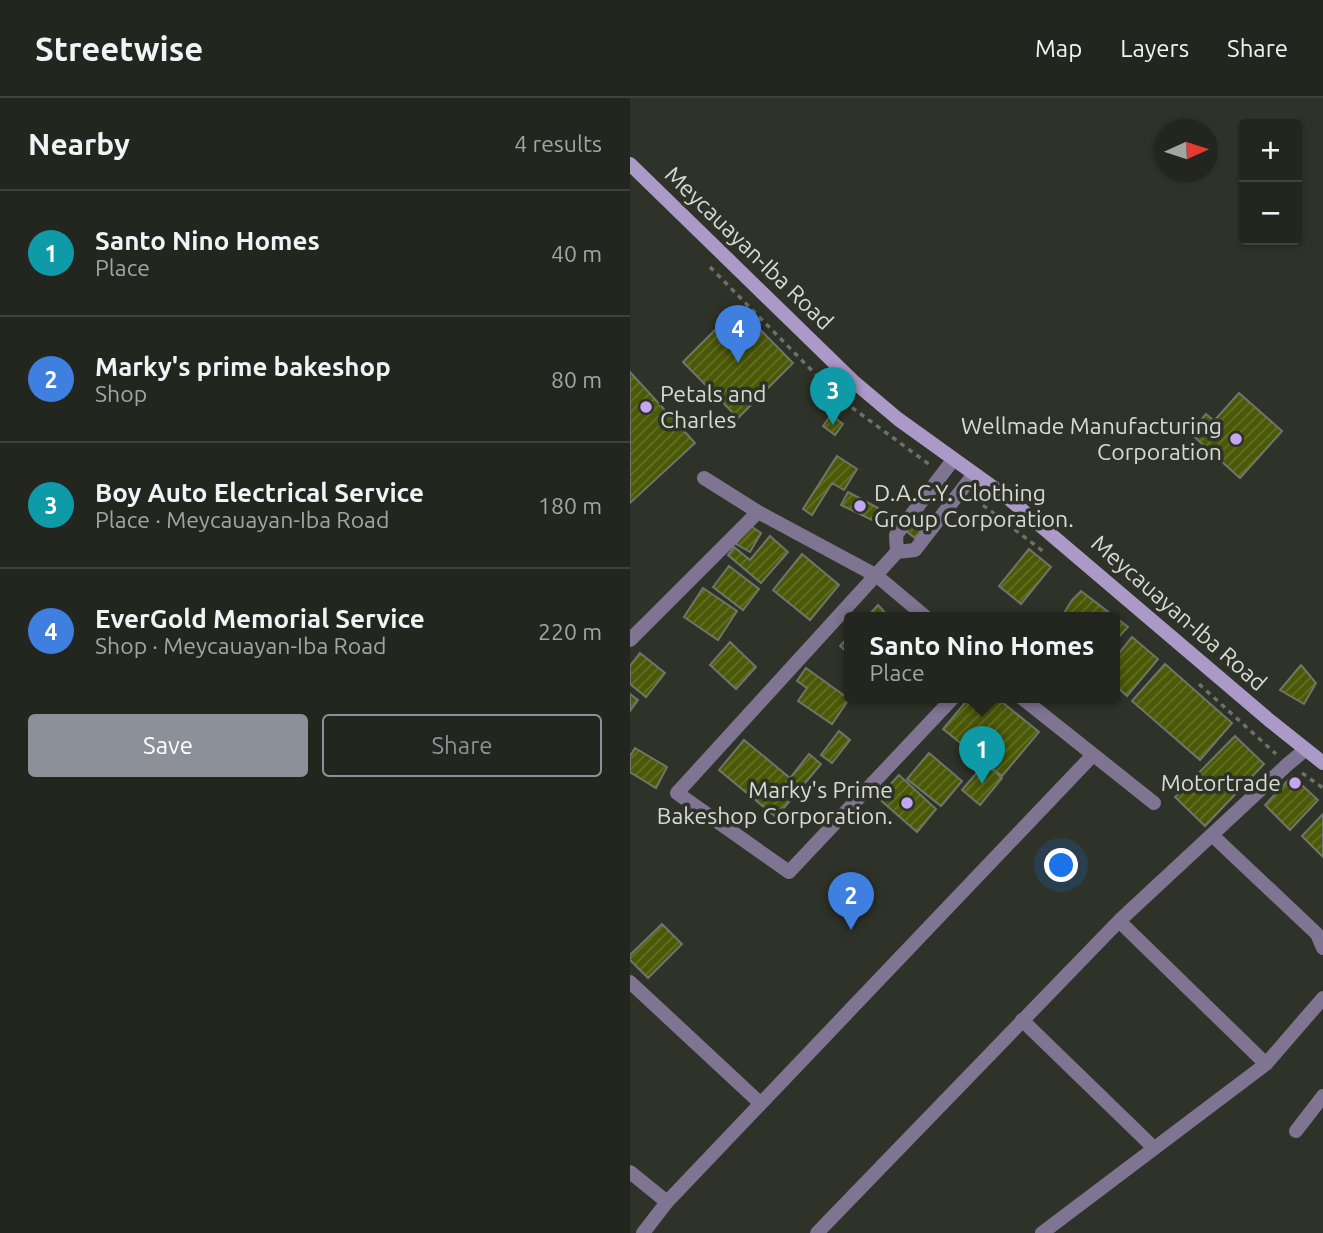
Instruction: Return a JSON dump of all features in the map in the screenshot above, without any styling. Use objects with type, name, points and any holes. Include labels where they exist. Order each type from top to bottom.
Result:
[{"type":"main road","name":"Meycauayan-Iba Road","points":[[630,164],[853,381],[898,419],[1018,506],[1323,763]]},
{"type":"street","points":[[948,703],[789,872],[677,793],[897,552],[896,535],[953,460]]},
{"type":"street","points":[[897,552],[915,550],[974,474]]},
{"type":"street","points":[[704,478],[758,512],[877,576],[920,612]]},
{"type":"street","points":[[922,501],[941,516]]},
{"type":"street","points":[[630,640],[758,512]]},
{"type":"street","points":[[1029,703],[1153,803]]},
{"type":"street","points":[[817,1233],[1119,921],[1305,750]]},
{"type":"street","points":[[643,1233],[667,1202],[760,1103],[1092,756]]},
{"type":"street","points":[[1212,835],[1317,934],[1323,948]]},
{"type":"street","points":[[1119,921],[1266,1064]]},
{"type":"street","points":[[630,982],[760,1103]]},
{"type":"street","points":[[1042,1233],[1266,1064],[1318,1016],[1323,998]]},
{"type":"street","points":[[1022,1020],[1154,1148]]},
{"type":"street","points":[[1296,1131],[1323,1096]]},
{"type":"street","points":[[630,1172],[667,1202]]},
{"type":"building","points":[[738,307],[793,363],[738,418],[683,362]]},
{"type":"building","name":"Petals and Charles","points":[[630,372],[695,443],[630,503]]},
{"type":"building","name":"Wellmade Manufacturing Corporation","points":[[1239,393],[1282,431],[1240,478],[1190,433],[1206,414],[1214,421]]},
{"type":"building","points":[[831,415],[843,424],[835,435],[823,426]]},
{"type":"building","points":[[837,456],[857,469],[844,490],[832,483],[812,515],[803,509]]},
{"type":"building","name":"D.A.C.Y. Clothing Group Corporation.","points":[[848,492],[878,508],[872,520],[841,505]]},
{"type":"building","points":[[915,520],[924,527],[915,538],[906,531]]},
{"type":"building","points":[[748,524],[761,533],[750,552],[736,544]]},
{"type":"building","points":[[770,536],[788,552],[761,583],[728,555],[734,547],[750,560]]},
{"type":"building","points":[[1029,549],[1051,567],[1021,604],[999,586]]},
{"type":"building","points":[[802,554],[839,585],[810,620],[773,590]]},
{"type":"building","points":[[729,566],[759,589],[743,610],[713,587]]},
{"type":"building","points":[[703,588],[737,611],[718,640],[684,617]]},
{"type":"building","points":[[1081,591],[1108,612],[1065,612]]},
{"type":"building","points":[[878,605],[884,612],[872,612]]},
{"type":"building","points":[[1120,621],[1128,627],[1120,636]]},
{"type":"building","points":[[1132,637],[1158,659],[1127,696],[1120,690],[1120,652]]},
{"type":"building","points":[[730,642],[756,667],[736,689],[710,665]]},
{"type":"building","points":[[640,653],[665,673],[646,697],[630,684],[630,666]]},
{"type":"building","points":[[1165,664],[1232,723],[1200,760],[1132,701]]},
{"type":"building","points":[[1301,665],[1316,683],[1304,704],[1280,690]]},
{"type":"building","points":[[806,668],[844,695],[844,703],[846,703],[832,724],[798,701],[807,688],[797,681]]},
{"type":"building","points":[[630,694],[638,700],[630,711]]},
{"type":"building","points":[[965,703],[1003,703],[1039,732],[1002,776],[943,729]]},
{"type":"building","points":[[839,731],[850,740],[832,763],[821,755]]},
{"type":"building","points":[[1235,736],[1264,764],[1205,826],[1175,797]]},
{"type":"building","points":[[744,740],[790,778],[809,754],[821,764],[776,817],[719,770]]},
{"type":"building","points":[[635,748],[667,767],[656,788],[630,772],[630,756]]},
{"type":"building","points":[[929,753],[962,781],[941,806],[907,779]]},
{"type":"building","points":[[985,763],[1002,778],[980,805],[962,790]]},
{"type":"building","name":"Marky's Prime Bakeshop Corporation.","points":[[899,775],[936,809],[917,832],[878,798]]},
{"type":"building","points":[[1292,776],[1318,800],[1290,830],[1265,805]]},
{"type":"building","points":[[1323,814],[1323,857],[1302,836]]},
{"type":"building","points":[[662,924],[682,944],[648,978],[630,960],[630,955]]},
{"type":"place","name":"EverGold Memorial Service","points":[[738,363]]},
{"type":"place","name":"Petals and Charles","points":[[646,407]]},
{"type":"place","name":"Boy Auto Electrical Service","points":[[833,425]]},
{"type":"place","name":"Wellmade Manufacturing Corporation","points":[[1236,439]]},
{"type":"place","name":"D.A.C.Y. Clothing Group Corporation.","points":[[860,506]]},
{"type":"place","name":"Motortrade","points":[[1295,783]]},
{"type":"place","name":"Santo Nino Homes","points":[[982,784]]},
{"type":"place","name":"Marky's Prime Bakeshop Corporation.","points":[[907,803]]},
{"type":"place","name":"Marky's prime bakeshop","points":[[851,930]]}]
